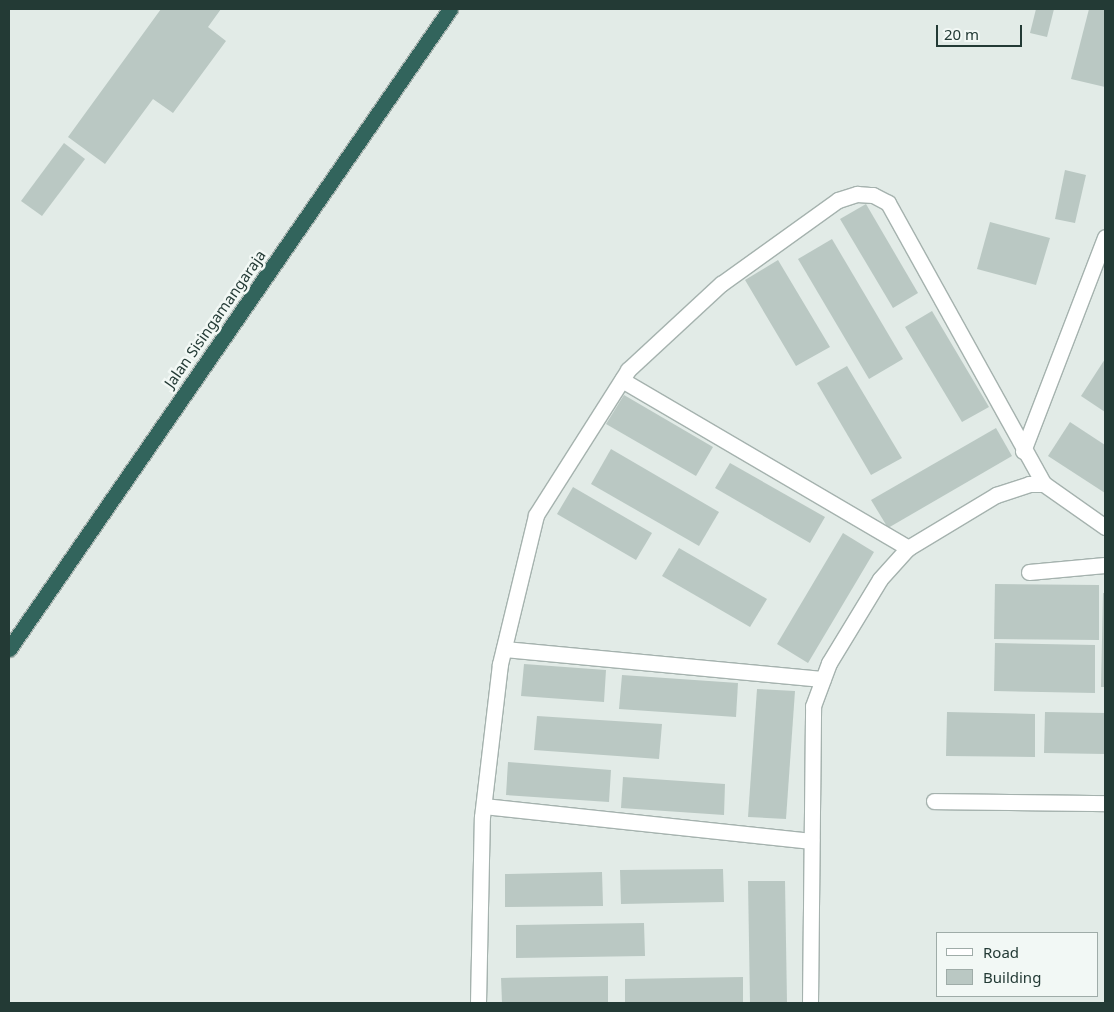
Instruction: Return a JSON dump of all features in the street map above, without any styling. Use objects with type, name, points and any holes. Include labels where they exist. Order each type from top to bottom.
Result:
[{"type":"highway","name":"Jalan Sisingamangaraja","points":[[9,649],[450,9]]},
{"type":"street","points":[[478,1003],[484,806],[504,649],[536,515],[622,380],[721,284],[838,200],[857,194],[873,195],[888,203],[1044,484],[1105,526]]},
{"type":"street","points":[[1024,451],[1105,237]]},
{"type":"street","points":[[622,380],[908,548]]},
{"type":"street","points":[[810,1003],[813,706],[829,663],[880,579],[908,548],[996,495],[1029,484],[1044,484]]},
{"type":"street","points":[[1029,572],[1105,564]]},
{"type":"street","points":[[504,649],[823,679]]},
{"type":"street","points":[[934,800],[1105,803]]},
{"type":"street","points":[[484,806],[811,841]]},
{"type":"building","points":[[161,9],[221,9],[208,27],[226,41],[173,113],[153,99],[105,164],[68,137]]},
{"type":"building","points":[[1036,9],[1054,9],[1047,37],[1030,33]]},
{"type":"building","points":[[1089,9],[1105,9],[1105,87],[1071,79]]},
{"type":"building","points":[[64,143],[85,159],[42,216],[21,201]]},
{"type":"building","points":[[1065,170],[1086,175],[1075,223],[1055,219]]},
{"type":"building","points":[[866,204],[918,293],[893,308],[840,219]]},
{"type":"building","points":[[990,222],[1050,238],[1036,285],[977,269]]},
{"type":"building","points":[[832,239],[903,359],[869,379],[798,259]]},
{"type":"building","points":[[778,260],[830,347],[796,366],[745,280]]},
{"type":"building","points":[[932,311],[989,407],[962,422],[905,327]]},
{"type":"building","points":[[1105,359],[1105,412],[1081,396]]},
{"type":"building","points":[[847,366],[902,458],[871,475],[817,383]]},
{"type":"building","points":[[624,395],[713,447],[696,476],[606,424]]},
{"type":"building","points":[[1070,422],[1105,445],[1105,493],[1048,456]]},
{"type":"building","points":[[996,428],[1012,456],[888,528],[871,500]]},
{"type":"building","points":[[611,449],[719,512],[699,546],[591,484]]},
{"type":"building","points":[[730,463],[825,517],[810,543],[715,488]]},
{"type":"building","points":[[573,487],[652,533],[636,560],[557,514]]},
{"type":"building","points":[[843,533],[874,552],[808,663],[777,644]]},
{"type":"building","points":[[679,548],[767,599],[750,627],[662,576]]},
{"type":"building","points":[[995,584],[1099,585],[1099,640],[994,639]]},
{"type":"building","points":[[1103,593],[1105,593],[1105,687],[1101,687]]},
{"type":"building","points":[[995,643],[1095,645],[1095,693],[994,691]]},
{"type":"building","points":[[524,664],[606,670],[604,702],[521,696]]},
{"type":"building","points":[[622,675],[738,683],[736,717],[619,709]]},
{"type":"building","points":[[757,689],[795,691],[786,819],[748,817]]},
{"type":"building","points":[[947,712],[1035,714],[1035,757],[946,756]]},
{"type":"building","points":[[1045,712],[1105,713],[1105,754],[1044,753]]},
{"type":"building","points":[[537,716],[662,724],[659,759],[534,750]]},
{"type":"building","points":[[508,762],[611,770],[609,802],[506,795]]},
{"type":"building","points":[[623,777],[725,784],[724,815],[621,808]]},
{"type":"building","points":[[723,869],[724,902],[621,904],[620,870]]},
{"type":"building","points":[[602,872],[603,906],[505,907],[505,874]]},
{"type":"building","points":[[748,881],[785,881],[787,1003],[750,1003]]},
{"type":"building","points":[[644,923],[645,956],[516,958],[516,925]]},
{"type":"building","points":[[608,976],[608,1003],[502,1003],[501,978]]},
{"type":"building","points":[[743,977],[743,1003],[625,1003],[625,979]]}]
